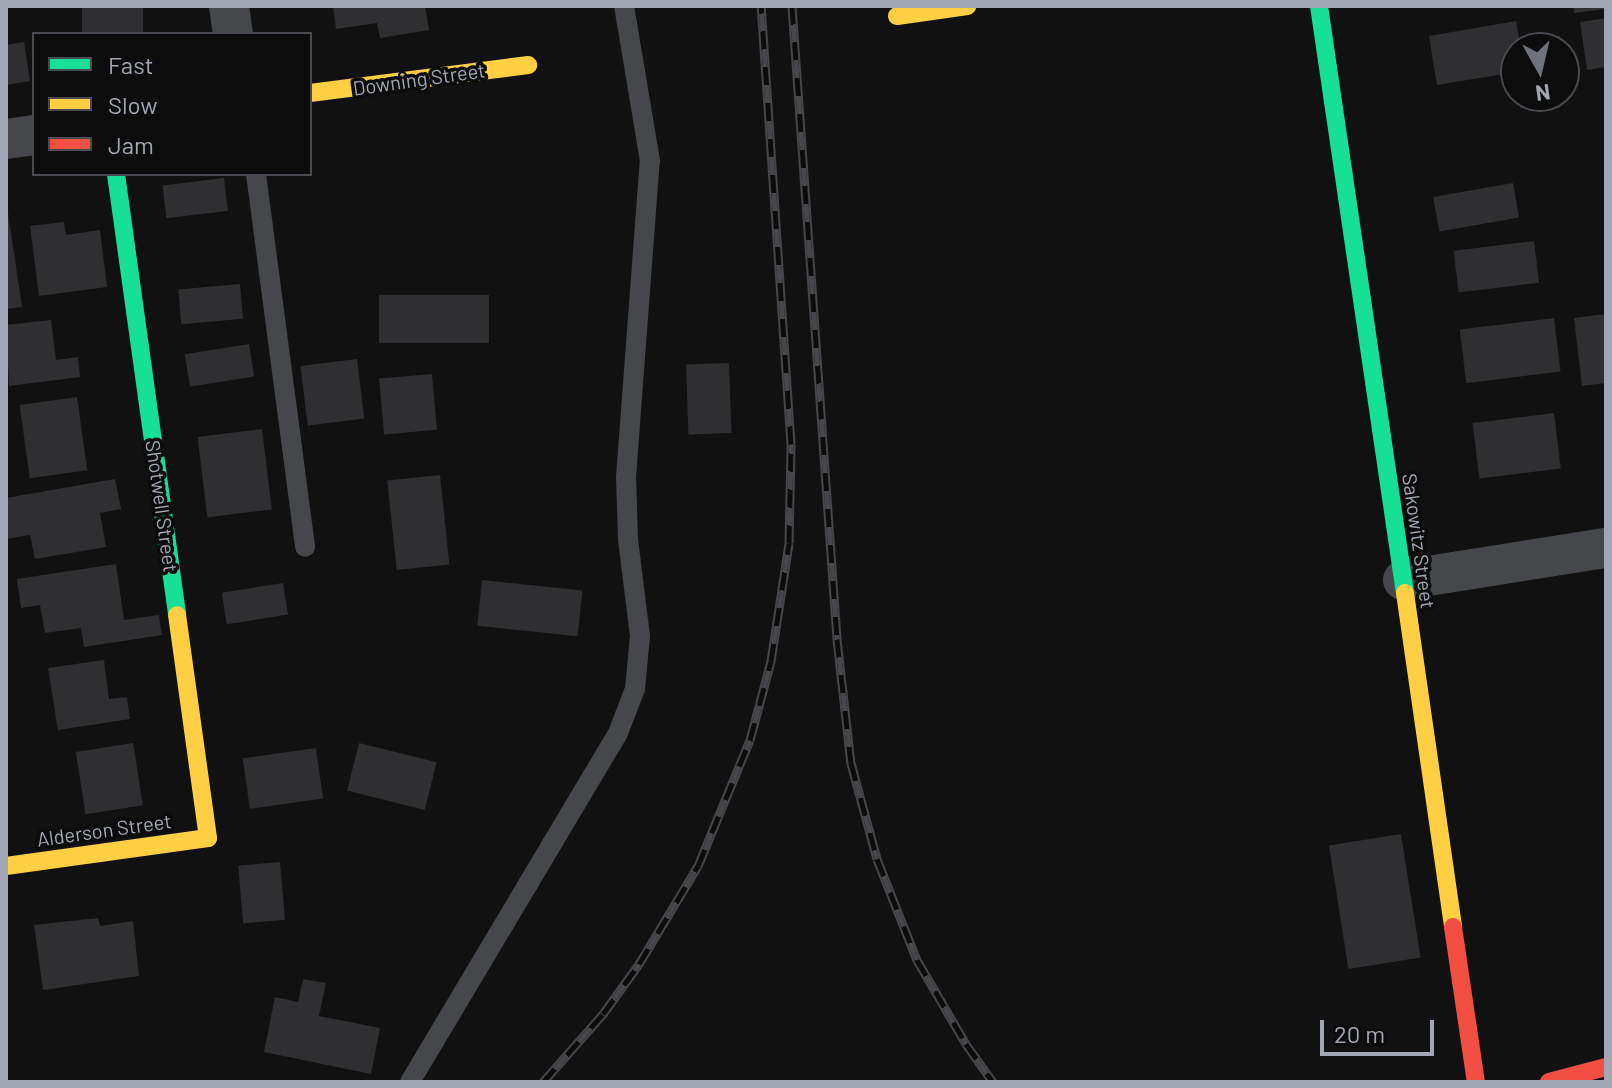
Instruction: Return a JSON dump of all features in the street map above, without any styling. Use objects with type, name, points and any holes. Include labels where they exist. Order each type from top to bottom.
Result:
[{"type":"street","points":[[229,6],[233,32]]},
{"type":"street","points":[[897,16],[967,6]]},
{"type":"street","name":"Sakowitz Street","points":[[1319,6],[1476,1082]]},
{"type":"street","name":"Downing Street","points":[[312,93],[528,65]]},
{"type":"street","points":[[6,139],[32,135]]},
{"type":"street","name":"Shotwell Street","points":[[116,176],[208,838]]},
{"type":"street","points":[[1403,580],[1606,548]]},
{"type":"street","name":"Alderson Street","points":[[6,866],[208,838]]},
{"type":"street","points":[[1549,1082],[1606,1067]]},
{"type":"lane","points":[[410,1082],[618,733],[635,689],[640,636],[628,539],[626,477],[650,161],[624,6]]},
{"type":"lane","points":[[256,176],[305,547]]},
{"type":"building","points":[[82,6],[143,6],[143,32],[82,32]]},
{"type":"building","points":[[333,6],[425,6],[429,30],[380,38],[377,23],[336,29]]},
{"type":"building","points":[[1573,6],[1606,6],[1606,9],[1574,13]]},
{"type":"building","points":[[1606,18],[1606,67],[1587,70],[1580,22]]},
{"type":"building","points":[[1516,21],[1518,32],[1500,32],[1500,75],[1437,85],[1429,36]]},
{"type":"building","points":[[24,42],[30,81],[6,85],[6,45]]},
{"type":"building","points":[[224,178],[228,211],[166,218],[162,186]]},
{"type":"building","points":[[1513,183],[1519,217],[1439,232],[1433,197]]},
{"type":"building","points":[[6,199],[22,307],[6,309]]},
{"type":"building","points":[[64,222],[66,235],[100,230],[107,287],[39,296],[30,226]]},
{"type":"building","points":[[1534,241],[1539,283],[1459,293],[1454,251]]},
{"type":"building","points":[[240,284],[243,319],[181,324],[178,289]]},
{"type":"building","points":[[379,295],[489,295],[489,343],[379,343]]},
{"type":"building","points":[[1606,314],[1606,383],[1582,386],[1574,318]]},
{"type":"building","points":[[1554,318],[1561,372],[1466,383],[1460,330]]},
{"type":"building","points":[[51,320],[56,360],[78,357],[80,377],[9,386],[6,325]]},
{"type":"building","points":[[249,344],[254,377],[190,387],[185,354]]},
{"type":"building","points":[[357,359],[364,419],[308,425],[300,366]]},
{"type":"building","points":[[729,363],[731,433],[688,434],[686,365]]},
{"type":"building","points":[[432,374],[437,430],[384,434],[379,379]]},
{"type":"building","points":[[77,397],[87,470],[30,478],[20,405]]},
{"type":"building","points":[[1554,413],[1561,469],[1479,479],[1473,423]]},
{"type":"building","points":[[262,429],[272,509],[207,517],[197,437]]},
{"type":"building","points":[[440,475],[449,565],[397,570],[387,481]]},
{"type":"building","points":[[115,479],[121,509],[100,513],[106,547],[35,559],[30,535],[6,539],[6,498]]},
{"type":"building","points":[[116,564],[124,620],[159,615],[162,635],[84,647],[81,628],[45,633],[40,605],[21,608],[17,579]]},
{"type":"building","points":[[482,580],[582,591],[578,636],[477,626]]},
{"type":"building","points":[[283,583],[288,615],[227,624],[222,593]]},
{"type":"building","points":[[104,660],[109,699],[127,697],[130,719],[58,730],[48,668]]},
{"type":"building","points":[[133,743],[143,805],[86,814],[76,752]]},
{"type":"building","points":[[359,743],[437,762],[425,810],[347,791]]},
{"type":"building","points":[[316,748],[323,799],[250,809],[243,758]]},
{"type":"building","points":[[1401,834],[1421,957],[1348,969],[1329,845]]},
{"type":"building","points":[[280,862],[285,920],[243,923],[238,866]]},
{"type":"building","points":[[98,918],[100,926],[133,921],[139,976],[43,990],[34,925]]},
{"type":"building","points":[[303,979],[326,983],[319,1016],[380,1028],[371,1074],[264,1052],[275,997],[298,1002]]},
{"type":"railway","points":[[543,1082],[603,1014],[639,964],[698,866],[750,740],[771,661],[789,543],[791,444],[761,6]]},
{"type":"railway","points":[[792,6],[837,639],[851,763],[877,859],[917,960],[966,1044],[993,1082]]},
{"type":"traffic: fast","points":[[1319,6],[1405,593]]},
{"type":"traffic: fast","points":[[116,176],[177,615]]},
{"type":"traffic: slow","points":[[897,16],[967,6]]},
{"type":"traffic: slow","points":[[312,93],[528,65]]},
{"type":"traffic: slow","points":[[1405,593],[1453,927]]},
{"type":"traffic: slow","points":[[6,866],[208,838],[177,615]]},
{"type":"traffic: jam","points":[[1453,927],[1476,1082]]},
{"type":"traffic: jam","points":[[1549,1082],[1606,1067]]}]
